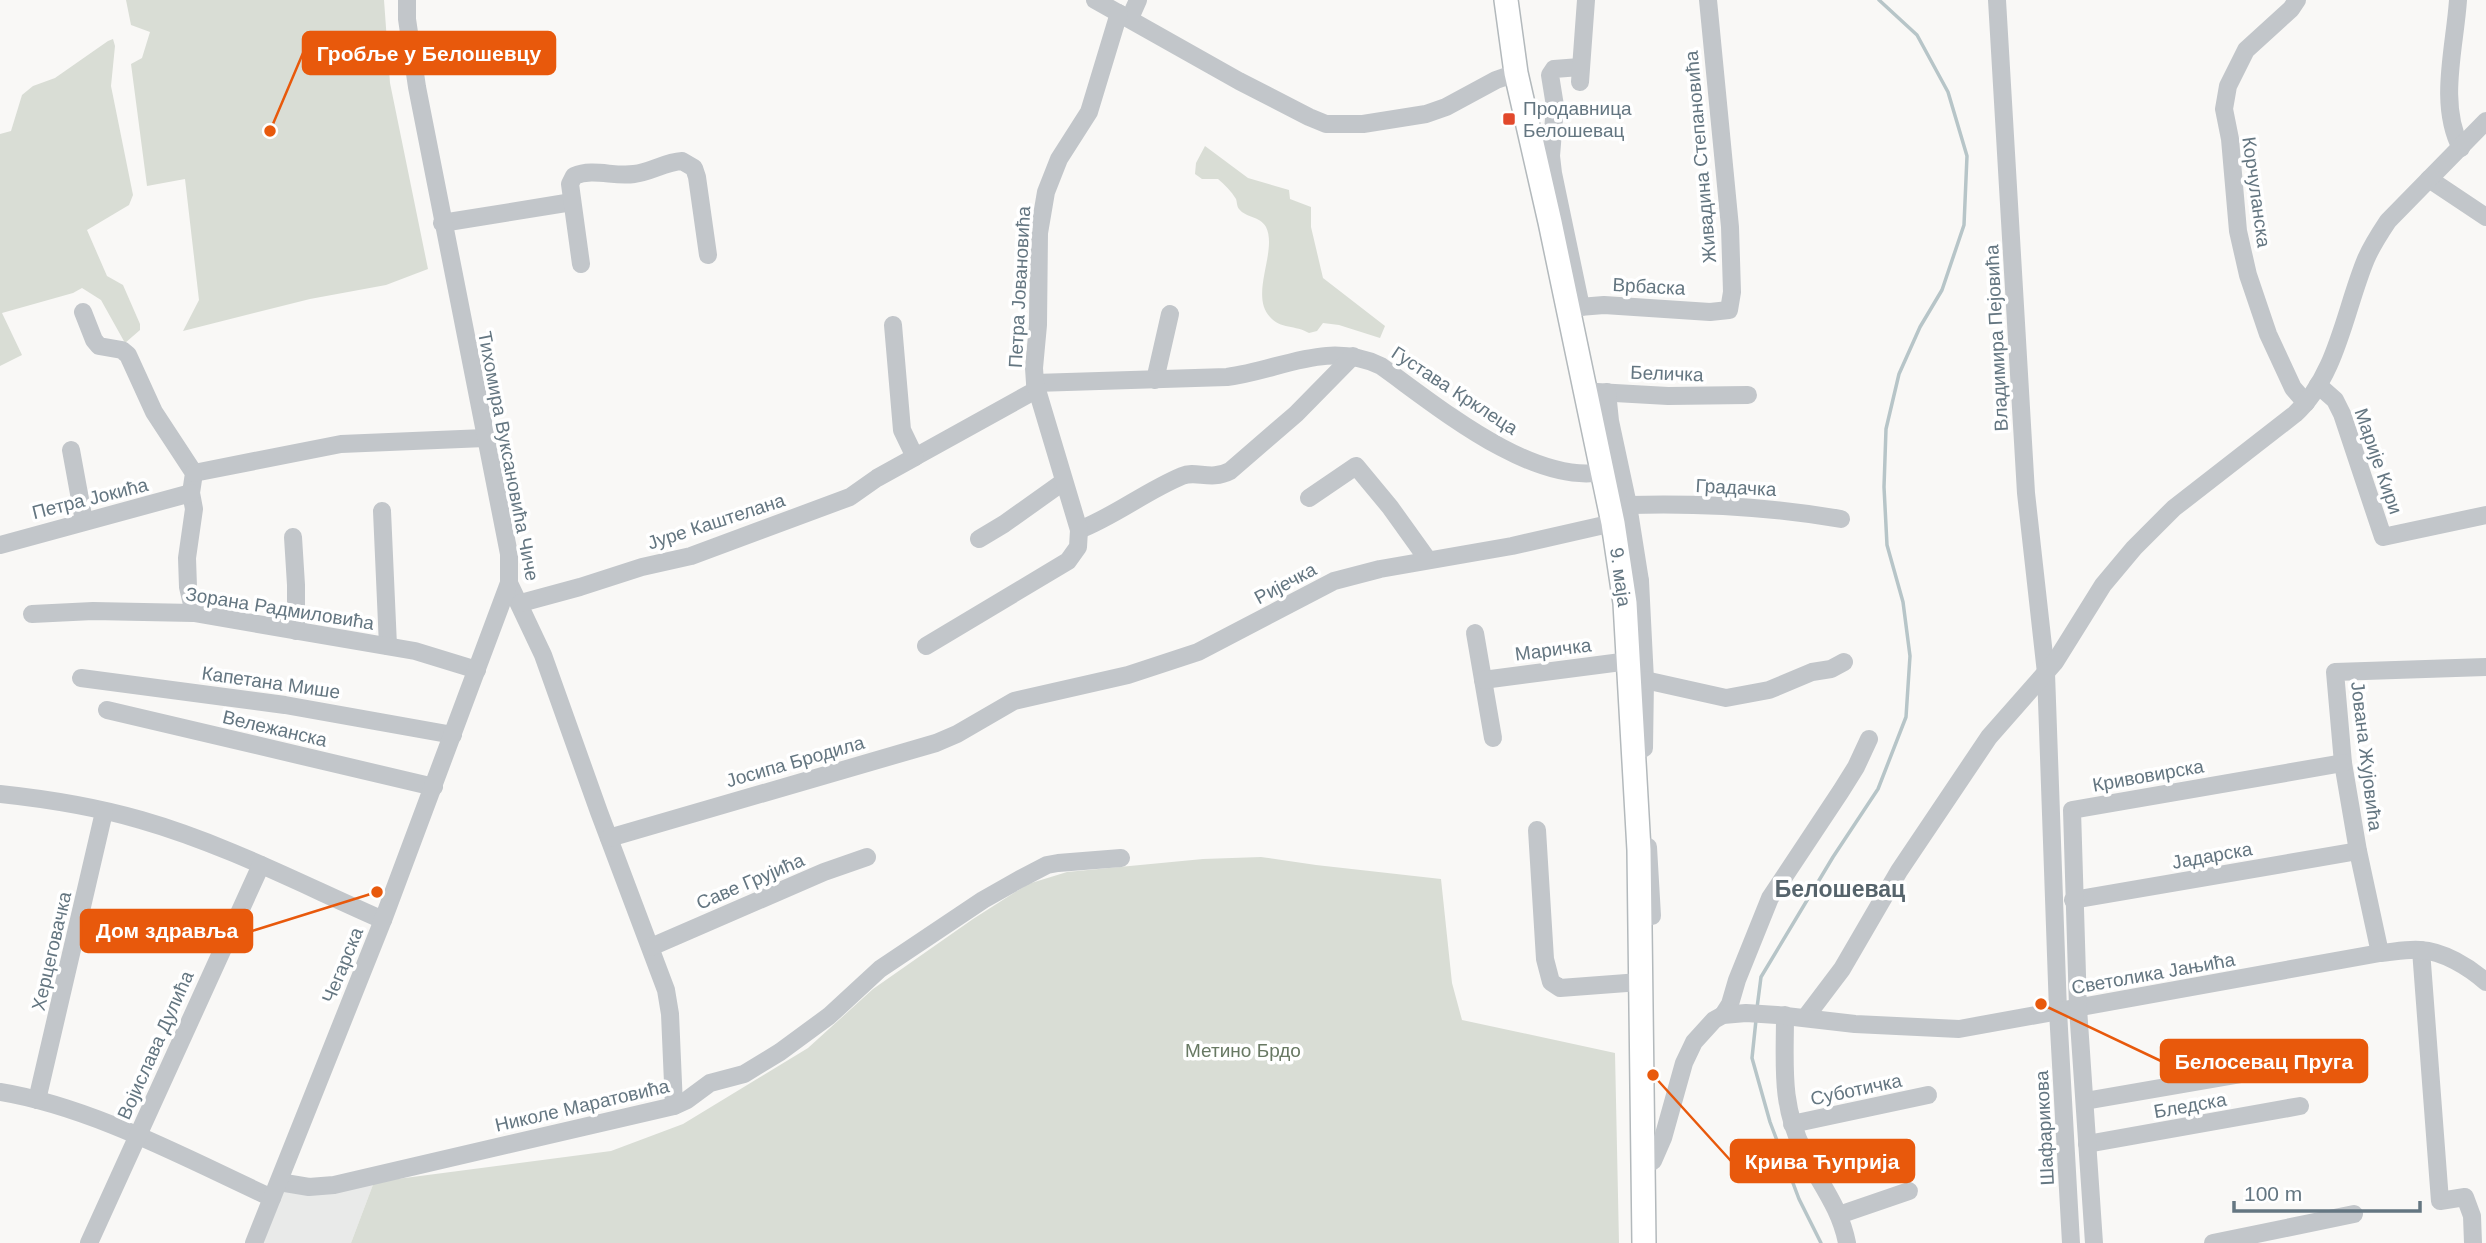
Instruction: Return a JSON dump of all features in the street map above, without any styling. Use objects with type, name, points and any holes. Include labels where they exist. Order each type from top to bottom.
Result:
[{"type":"main road","name":"9. маја","points":[[1506,0],[1516,73],[1596,392],[1602,472],[1625,603],[1644,854],[1640,982],[1644,1243]]},
{"type":"street","name":"Тихомира Вуксановића Чиче","points":[[407,0],[407,19],[417,88],[509,554],[509,583],[521,603],[543,655],[651,947],[668,1001],[674,1107]]},
{"type":"street","points":[[1095,0],[1239,81],[1326,124],[1363,124],[1426,114],[1516,73]]},
{"type":"street","name":"Петра Јовановића","points":[[1079,530],[1035,386],[1039,233],[1046,192],[1059,159],[1089,112],[1124,15],[1138,0]]},
{"type":"street","points":[[1574,308],[1551,156],[1555,106],[1550,75],[1554,69],[1580,74],[1586,0]]},
{"type":"street","name":"Живадина Степановића","points":[[1708,0],[1730,227],[1732,292],[1729,310]]},
{"type":"street","name":"Владимира Пејовића","points":[[1997,0],[2026,494],[2046,673],[2058,1011]]},
{"type":"street","name":"Корчуланска","points":[[2297,0],[2291,9],[2246,50],[2228,86],[2224,109],[2230,139],[2238,231],[2248,275],[2268,334],[2293,388],[2306,403]]},
{"type":"street","points":[[2458,0],[2449,80],[2452,123],[2461,148]]},
{"type":"street","points":[[1805,1018],[1861,939],[1899,871],[1989,737],[2055,662],[2103,585],[2134,548],[2174,508],[2306,403],[2318,385],[2336,345],[2372,247],[2388,221],[2486,121]]},
{"type":"street","points":[[580,264],[571,180],[579,174],[633,174],[673,162],[688,162],[694,168],[708,255]]},
{"type":"street","points":[[2429,179],[2486,217]]},
{"type":"street","points":[[442,223],[572,202]]},
{"type":"street","name":"Врбаска","points":[[1574,308],[1604,304],[1710,312],[1729,310]]},
{"type":"street","points":[[83,312],[99,346],[121,350],[128,355],[154,412],[194,473],[191,492],[194,509],[187,573],[194,613]]},
{"type":"street","points":[[1155,380],[1170,314]]},
{"type":"street","points":[[893,325],[902,430],[915,457]]},
{"type":"street","name":"Густава Крклеца","points":[[1035,386],[1238,375],[1319,355],[1353,356],[1381,366],[1482,436],[1521,457],[1578,474],[1602,472]]},
{"type":"street","points":[[926,646],[1068,561],[1078,547],[1079,530],[1097,523],[1186,474],[1209,477],[1230,471],[1303,407],[1353,356]]},
{"type":"street","name":"Марије Кири","points":[[2318,385],[2335,400],[2342,414],[2383,537],[2486,515]]},
{"type":"street","name":"Јуре Каштелана","points":[[521,603],[642,567],[691,556],[850,497],[877,478],[1035,386]]},
{"type":"street","points":[[1596,392],[1610,421],[1628,505],[1640,581],[1645,680],[1644,854],[1652,916]]},
{"type":"street","name":"Беличка","points":[[1596,392],[1668,396],[1748,395]]},
{"type":"street","points":[[194,473],[341,444],[485,438]]},
{"type":"street","points":[[71,450],[84,521]]},
{"type":"street","points":[[1309,498],[1356,466],[1428,560]]},
{"type":"street","points":[[979,538],[1004,524],[1063,482]]},
{"type":"street","name":"Петра Јокића","points":[[0,545],[191,492]]},
{"type":"street","name":"Градачка","points":[[1628,505],[1802,512],[1841,519]]},
{"type":"street","points":[[382,511],[388,646]]},
{"type":"street","name":"Ријечка","points":[[989,715],[1014,701],[1128,675],[1180,659],[1247,628],[1334,581],[1380,569],[1489,550],[1613,523]]},
{"type":"street","points":[[293,537],[296,631]]},
{"type":"street","points":[[1625,603],[1640,581]]},
{"type":"street","name":"Чегарска","points":[[254,1243],[383,920],[509,583]]},
{"type":"street","name":"Зорана Радмиловића","points":[[32,614],[93,611],[194,613],[433,655],[477,670]]},
{"type":"street","points":[[1475,633],[1493,738]]},
{"type":"street","name":"Маричка","points":[[1483,680],[1629,661]]},
{"type":"street","points":[[1645,680],[1726,698],[1769,690],[1844,662]]},
{"type":"street","name":"Јована Жујовића","points":[[2380,953],[2343,763],[2335,671],[2486,667]]},
{"type":"street","name":"Капетана Мише","points":[[81,678],[285,705],[453,735]]},
{"type":"street","name":"Вележанска","points":[[107,710],[433,787]]},
{"type":"street","name":"Јосипа Бродила","points":[[609,838],[936,743],[989,715]]},
{"type":"street","points":[[1644,1165],[1653,1161],[1663,1138],[1684,1063],[1694,1042],[1714,1020],[1723,1015],[1730,1004],[1770,898],[1841,792],[1869,738]]},
{"type":"street","name":"Кривовирска","points":[[2094,1243],[2078,1008],[2072,810],[2343,763]]},
{"type":"street","points":[[0,794],[143,820],[261,865],[383,920]]},
{"type":"street","name":"Херцеговачка","points":[[37,1100],[104,812]]},
{"type":"street","points":[[1536,830],[1545,959],[1551,982],[1560,988],[1640,982]]},
{"type":"street","name":"Јадарска","points":[[2074,900],[2358,851]]},
{"type":"street","name":"Саве Грујића","points":[[651,947],[824,872],[867,857]]},
{"type":"street","name":"Николе Маратовића","points":[[0,1092],[37,1100],[275,1190],[334,1185],[674,1107],[710,1083],[744,1074],[780,1052],[829,1016],[880,969],[983,900],[1020,879],[1058,863],[1121,858]]},
{"type":"street","name":"Војислава Дулића","points":[[89,1243],[261,865]]},
{"type":"street","points":[[2421,950],[2440,1201],[2465,1197],[2472,1216],[2473,1243]]},
{"type":"street","name":"Светолика Јањића","points":[[1723,1015],[1781,1015],[1839,1023],[1959,1030],[2380,953],[2421,950],[2452,960],[2476,973],[2486,982]]},
{"type":"street","points":[[1826,990],[1827,1010],[1839,1023]]},
{"type":"street","name":"Шафарикова","points":[[2058,1011],[2071,1243]]},
{"type":"street","points":[[1781,1015],[1783,1077],[1792,1124],[1839,1215],[1847,1243]]},
{"type":"street","points":[[2085,1101],[2345,1056]]},
{"type":"street","name":"Суботичка","points":[[1792,1124],[1928,1095]]},
{"type":"street","name":"Бледска","points":[[2087,1144],[2300,1106]]},
{"type":"street","points":[[1839,1215],[1909,1191]]},
{"type":"street","points":[[2213,1243],[2354,1214]]},
{"type":"shaded area","points":[[374,1182],[351,1243],[262,1243],[282,1192]]},
{"type":"green space","points":[[126,0],[384,0],[390,83],[428,269],[386,285],[310,299],[183,331],[199,300],[185,179],[147,186],[131,64],[142,58],[150,32],[131,25]]},
{"type":"green space","points":[[113,39],[115,46],[111,86],[133,195],[129,205],[87,230],[107,276],[123,285],[140,324],[140,330],[125,343],[101,300],[82,288],[2,313],[22,355],[0,366],[0,134],[11,131],[22,95],[33,86],[55,78]]},
{"type":"green space","points":[[1205,146],[1248,178],[1289,190],[1290,199],[1311,207],[1311,227],[1323,278],[1385,326],[1380,338],[1339,325],[1323,323],[1317,331],[1309,333],[1278,323],[1270,317],[1264,308],[1262,297],[1269,248],[1266,227],[1239,209],[1234,196],[1218,179],[1202,179],[1195,174],[1196,163]]},
{"type":"green space","name":"Метино Брдо","points":[[1261,857],[1441,879],[1452,983],[1462,1020],[1615,1053],[1619,1243],[351,1243],[374,1182],[611,1151],[683,1124],[808,1048],[873,989],[1028,884],[1067,872],[1203,859]]},
{"type":"waterway","points":[[1757,1008],[1761,977],[1833,857],[1878,789],[1906,717],[1910,656],[1903,602],[1887,545],[1884,487],[1886,429],[1899,374],[1920,327],[1942,290],[1964,225],[1967,156],[1948,92],[1917,35],[1879,0]]},
{"type":"waterway","points":[[1756,1020],[1752,1058],[1770,1122],[1799,1199],[1821,1243]]},
{"type":"place","name":"Продавница Белошевац","points":[[1509,119]]},
{"type":"place","name":"Гробље у Белошевцу","points":[[270,131]]},
{"type":"place","name":"Дом здравља","points":[[377,892]]},
{"type":"place","name":"Белосевац Пруга","points":[[2041,1004]]},
{"type":"place","name":"Крива Ћуприја","points":[[1653,1075]]},
{"type":"district","name":"Белошевац","points":[[1840,889]]}]
